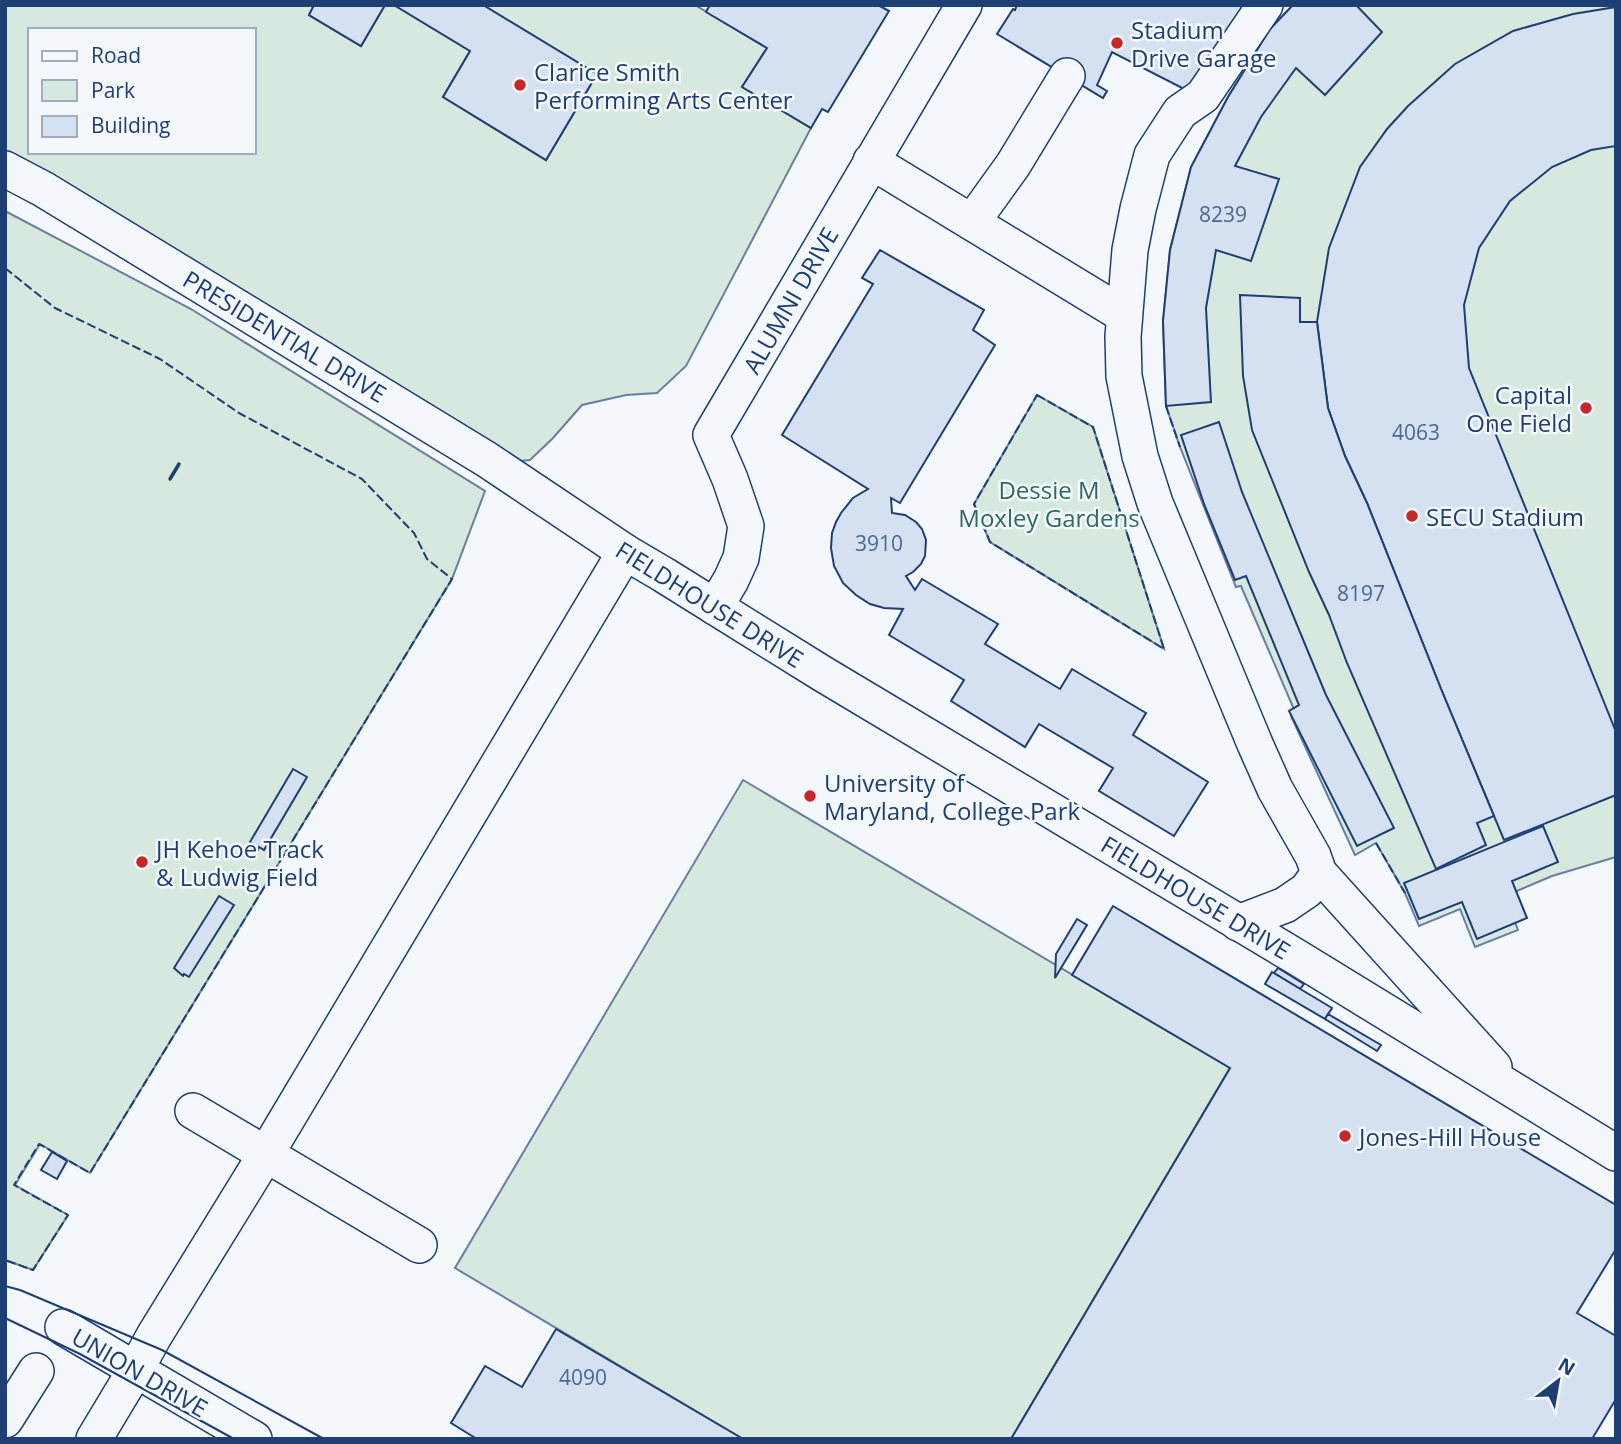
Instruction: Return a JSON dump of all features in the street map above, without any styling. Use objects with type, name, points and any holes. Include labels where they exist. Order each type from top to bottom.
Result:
[{"type":"street","name":"ALUMNI DRIVE","points":[[715,607],[741,558],[746,526],[711,435],[964,5]]},
{"type":"street","points":[[1265,5],[1203,96],[1180,112],[1152,155],[1130,250],[1123,337],[1124,376],[1140,456],[1155,503],[1255,744],[1319,873],[1517,1093]]},
{"type":"street","points":[[972,222],[1013,165],[1067,76]]},
{"type":"street","points":[[872,161],[1124,315]]},
{"type":"street","name":"PRESIDENTIAL DRIVE","points":[[5,169],[55,196],[475,453],[560,510]]},
{"type":"street","name":"FIELDHOUSE DRIVE","points":[[560,510],[823,674],[1616,1153]]},
{"type":"street","points":[[94,1439],[625,552]]},
{"type":"street","points":[[1238,923],[1285,905],[1307,890],[1319,873]]},
{"type":"street","points":[[194,1111],[419,1245]]},
{"type":"street","name":"UNION DRIVE","points":[[63,1327],[254,1439]]},
{"type":"street","points":[[5,1420],[36,1371]]},
{"type":"green space","points":[[5,5],[314,5],[309,15],[361,46],[385,5],[394,5],[470,51],[443,97],[546,160],[597,74],[483,5],[695,5],[767,48],[742,87],[811,128],[686,366],[657,393],[626,395],[582,405],[530,460],[508,462],[5,159]]},
{"type":"green space","name":"SECU Stadium","points":[[1293,5],[1616,5],[1616,857],[1552,876],[1505,896],[1518,930],[1475,947],[1460,909],[1419,926],[1405,893],[1376,843],[1355,855],[1291,716],[1296,714],[1241,586],[1236,587],[1166,406],[1163,321],[1170,250],[1191,167],[1228,97],[1270,29]]},
{"type":"green space","name":"JH Kehoe Track & Ludwig Field","points":[[5,211],[191,309],[485,491],[452,579],[90,1173],[40,1144],[15,1185],[68,1215],[33,1270],[5,1260]]},
{"type":"green space","name":"Dessie M Moxley Gardens","points":[[1037,395],[1093,427],[1164,649],[990,542],[974,504]]},
{"type":"green space","points":[[743,780],[1230,1068],[1011,1439],[743,1439],[455,1268]]},
{"type":"building","points":[[314,5],[385,5],[361,46],[309,15]]},
{"type":"building","name":"Clarice Smith Performing Arts Center","points":[[394,5],[483,5],[597,74],[546,160],[443,97],[470,51]]},
{"type":"building","name":"Clarice Smith Performing Arts Center","points":[[710,5],[878,5],[889,11],[828,112],[822,109],[811,128],[742,87],[767,48],[706,12]]},
{"type":"building","name":"Stadium Drive Garage","points":[[1017,5],[1250,5],[1186,90],[1112,52],[1097,85],[1107,91],[1103,98],[997,34]]},
{"type":"building","points":[[1293,5],[1356,5],[1382,32],[1325,95],[1296,68],[1261,117],[1235,166],[1279,179],[1251,261],[1216,250],[1206,308],[1211,402],[1166,406],[1163,321],[1170,250],[1191,167],[1228,97],[1270,29]]},
{"type":"building","points":[[1616,7],[1616,146],[1591,150],[1552,167],[1510,201],[1479,248],[1464,305],[1469,368],[1616,732],[1616,795],[1504,840],[1367,503],[1345,456],[1328,408],[1317,322],[1329,248],[1360,167],[1387,129],[1408,106],[1455,64],[1513,31],[1573,14]]},
{"type":"building","points":[[880,250],[984,310],[973,330],[995,345],[900,503],[891,498],[892,513],[905,515],[916,522],[926,540],[925,556],[921,564],[906,576],[915,590],[922,579],[998,624],[985,644],[1060,689],[1072,669],[1146,713],[1133,735],[1208,782],[1174,836],[1099,791],[1113,768],[1039,724],[1025,747],[951,701],[964,680],[889,635],[903,609],[870,604],[843,583],[834,566],[831,548],[836,522],[853,498],[868,489],[782,435],[873,284],[862,278]]},
{"type":"building","points":[[1240,295],[1300,298],[1300,322],[1317,322],[1328,408],[1345,456],[1367,503],[1494,816],[1477,823],[1486,845],[1436,869],[1347,663],[1252,430],[1243,376]]},
{"type":"building","points":[[1219,422],[1242,492],[1326,695],[1394,828],[1357,846],[1289,711],[1299,705],[1246,576],[1235,580],[1204,504],[1181,435]]},
{"type":"building","points":[[293,769],[307,777],[264,850],[259,847],[258,850],[250,842]]},
{"type":"building","points":[[1543,826],[1558,862],[1512,881],[1527,918],[1477,939],[1462,902],[1419,919],[1404,883]]},
{"type":"building","points":[[219,896],[234,905],[189,977],[184,974],[183,976],[174,968]]},
{"type":"building","name":"Jones-Hill House","points":[[1113,906],[1616,1205],[1616,1249],[1577,1313],[1616,1336],[1616,1399],[1592,1439],[1011,1439],[1230,1068],[1072,975]]},
{"type":"building","points":[[1077,919],[1087,925],[1055,978],[1056,954]]},
{"type":"building","points":[[1278,968],[1304,984],[1300,989],[1274,973]]},
{"type":"building","points":[[1272,972],[1332,1008],[1325,1019],[1265,984]]},
{"type":"building","points":[[1328,1014],[1381,1045],[1377,1051],[1325,1019]]},
{"type":"building","points":[[52,1152],[67,1161],[57,1179],[41,1170]]},
{"type":"building","points":[[556,1329],[743,1439],[477,1439],[451,1423],[485,1366],[522,1387]]},
{"type":"tram line","points":[[5,1286],[162,1350],[324,1439]]},
{"type":"tram line","points":[[5,1318],[80,1354],[234,1439]]},
{"type":"fence","points":[[5,268],[55,308],[160,359],[239,413],[362,479],[414,533],[427,559],[452,579],[90,1173],[39,1144],[14,1185],[68,1215],[33,1270],[5,1260]]},
{"type":"fence","points":[[1037,395],[1093,427],[1164,649],[990,542],[974,504],[1037,395]]},
{"type":"fence","points":[[1166,406],[1180,447]]},
{"type":"fence","points":[[1376,843],[1405,893]]},
{"type":"wall","points":[[170,479],[179,464]]},
{"type":"place","name":"Stadium Drive Garage","points":[[1117,43]]},
{"type":"place","name":"Clarice Smith Performing Arts Center","points":[[520,85]]},
{"type":"place","name":"Capital One Field","points":[[1586,408]]},
{"type":"place","name":"SECU Stadium","points":[[1412,516]]},
{"type":"place","name":"University of Maryland, College Park","points":[[810,796]]},
{"type":"place","name":"JH Kehoe Track & Ludwig Field","points":[[142,862]]},
{"type":"place","name":"Jones-Hill House","points":[[1345,1136]]}]
